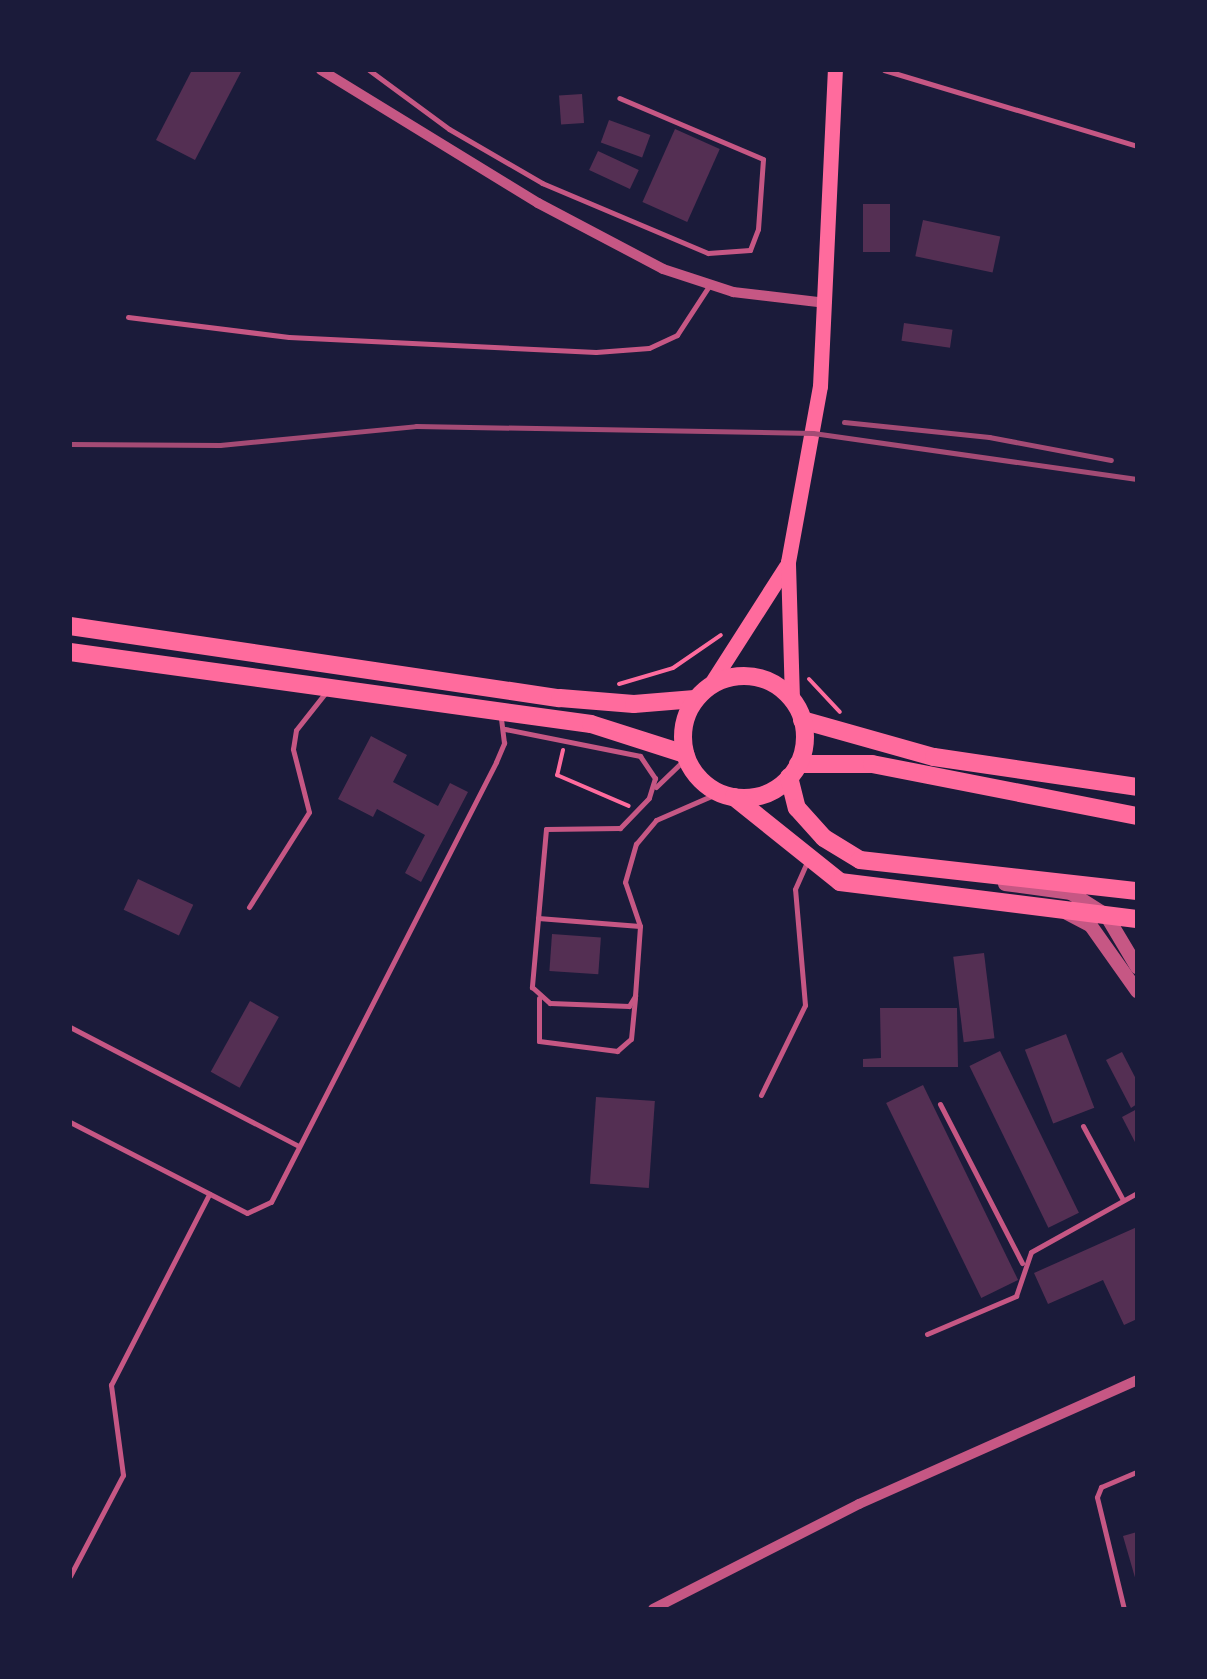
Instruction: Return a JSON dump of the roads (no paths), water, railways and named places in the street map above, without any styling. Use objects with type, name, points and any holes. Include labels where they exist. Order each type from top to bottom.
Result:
[{"type":"main road","points":[[792,699],[788,562],[816,419],[828,303],[835,70]]},
{"type":"main road","points":[[685,756],[686,716],[695,699],[710,685],[788,562]]},
{"type":"main road","points":[[70,626],[576,700],[695,699]]},
{"type":"main road","points":[[70,652],[328,690],[502,721],[610,728],[685,756],[726,795],[840,882],[866,890],[1137,919]]},
{"type":"main road","points":[[710,685],[744,676],[778,686],[792,699],[802,720],[794,771],[797,808],[824,838],[860,860],[1137,892]]},
{"type":"main road","points":[[802,720],[916,753],[1137,786]]},
{"type":"main road","points":[[726,795],[750,798],[794,771],[872,764],[1137,816]]},
{"type":"street","points":[[321,70],[538,203],[663,269],[710,285],[828,303]]},
{"type":"street","points":[[986,872],[1006,885],[1071,893],[1106,914],[1137,967]]},
{"type":"street","points":[[1062,910],[1091,926],[1137,991]]},
{"type":"street","points":[[653,1609],[859,1504],[1137,1380]]},
{"type":"lane","points":[[369,70],[450,129],[542,183],[708,253],[750,250],[758,228],[762,159],[619,98]]},
{"type":"lane","points":[[884,70],[1137,146]]},
{"type":"lane","points":[[128,317],[289,337],[596,352],[649,348],[677,335],[710,285]]},
{"type":"lane","points":[[248,907],[309,812],[293,749],[296,730],[328,690]]},
{"type":"lane","points":[[70,1122],[209,1194],[259,1212],[271,1202],[504,742],[502,721],[640,756],[651,766],[656,788]]},
{"type":"lane","points":[[685,756],[640,811],[620,828],[552,824],[546,829],[532,987],[539,998],[540,1042],[617,1051],[631,1039],[640,926],[626,882],[636,844],[656,820],[726,795]]},
{"type":"lane","points":[[761,1095],[805,1005],[795,889],[808,861]]},
{"type":"lane","points":[[537,918],[640,926]]},
{"type":"lane","points":[[539,998],[620,1009],[635,996]]},
{"type":"lane","points":[[70,1027],[299,1146]]},
{"type":"lane","points":[[927,1334],[1016,1296],[1022,1263],[940,1104]]},
{"type":"lane","points":[[1083,1126],[1123,1200]]},
{"type":"lane","points":[[1022,1263],[1137,1193]]},
{"type":"lane","points":[[70,1576],[123,1475],[111,1385],[209,1194]]},
{"type":"lane","points":[[1124,1609],[1097,1497],[1101,1487],[1137,1472]]},
{"type":"railway","points":[[844,422],[989,437],[1111,460]]},
{"type":"railway","points":[[70,444],[220,445],[416,426],[813,433],[1137,479]]}]
